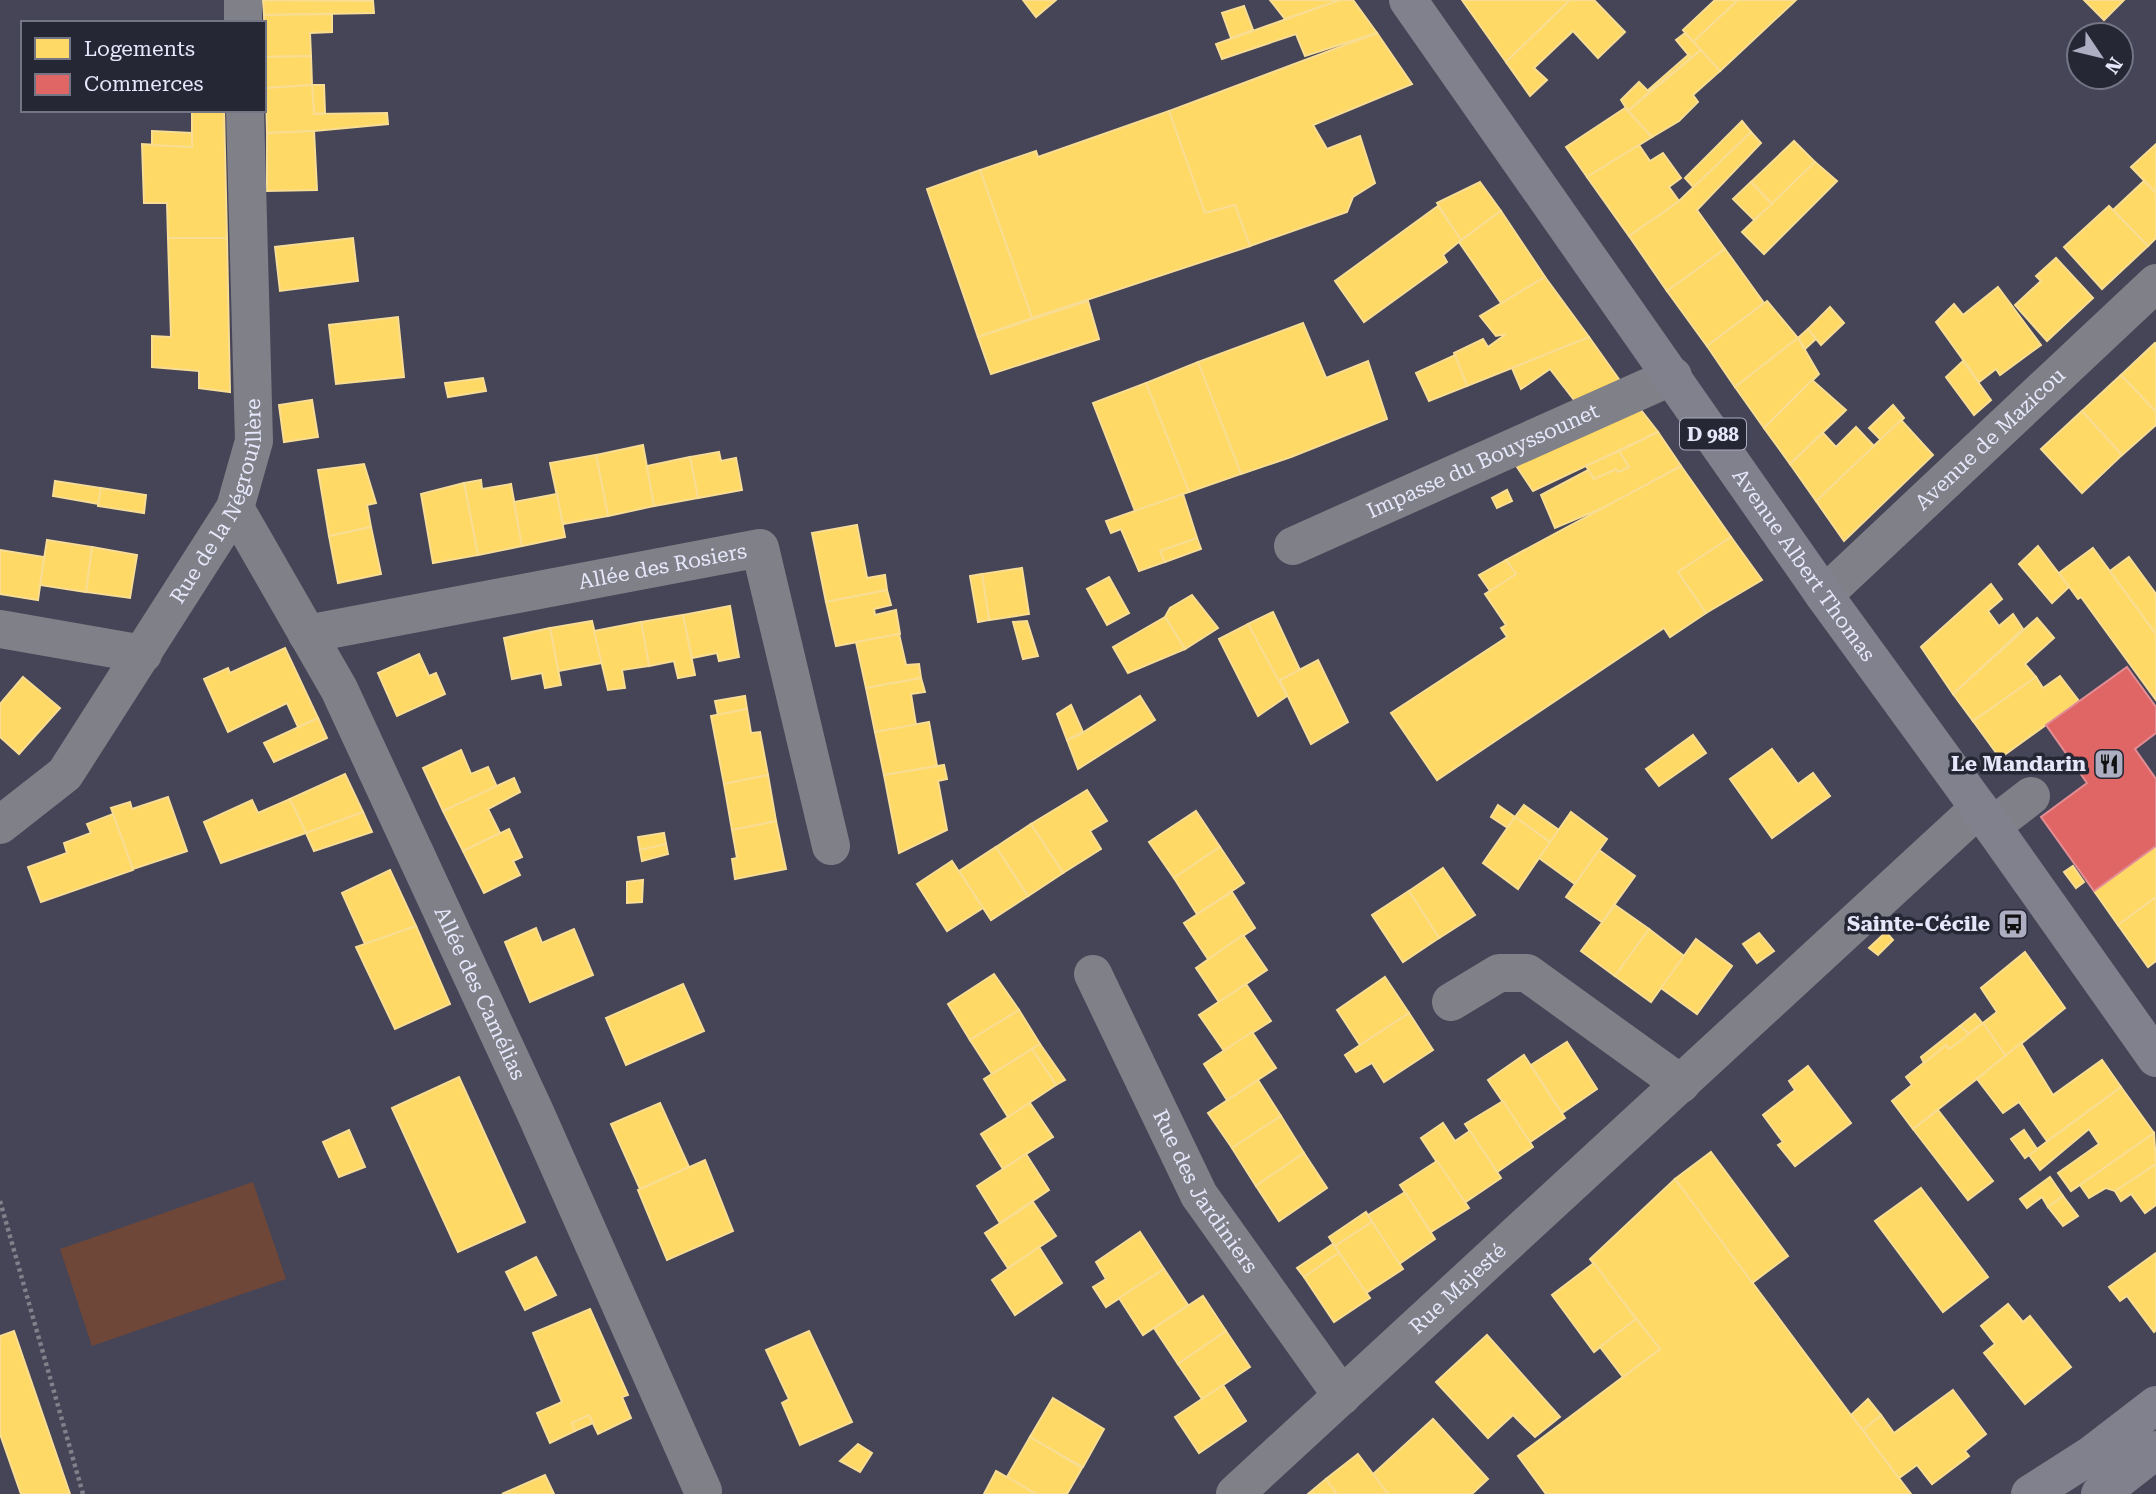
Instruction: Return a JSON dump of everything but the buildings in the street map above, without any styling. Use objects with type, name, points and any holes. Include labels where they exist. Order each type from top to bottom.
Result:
[{"type":"main road","name":"Avenue Albert Thomas","points":[[1408,0],[1824,595],[1986,817],[2156,1058]]},
{"type":"main road","points":[[2030,1494],[2091,1455],[2156,1405]]},
{"type":"main road","points":[[2100,1494],[2156,1450]]},
{"type":"street","points":[[243,0],[243,21]]},
{"type":"street","name":"Rue de la Négrouillère","points":[[0,825],[65,774],[235,508],[254,441],[245,112]]},
{"type":"street","name":"Avenue de Mazicou","points":[[1824,595],[2156,283]]},
{"type":"street","name":"Impasse du Bouyssounet","points":[[1293,546],[1673,376]]},
{"type":"street","name":"Allée des Camélias","points":[[235,508],[339,688],[535,1112],[703,1491]]},
{"type":"street","name":"Allée des Rosiers","points":[[307,634],[760,548],[831,846]]},
{"type":"street","points":[[0,629],[143,654]]},
{"type":"street","name":"Rue Majesté","points":[[1235,1494],[1681,1084],[1986,817],[2031,796]]},
{"type":"street","points":[[1451,1002],[1499,973],[1527,974],[1681,1084]]},
{"type":"street","name":"Rue des Jardiniers","points":[[1093,974],[1199,1195],[1342,1396]]},
{"type":"path","points":[[0,1201],[83,1494]]},
{"type":"shaded area","points":[[253,1182],[286,1279],[92,1346],[60,1249]]},
{"type":"place","name":"Le Mandarin","points":[[2109,764]]},
{"type":"place","name":"Sainte-Cécile","points":[[2013,924]]}]
